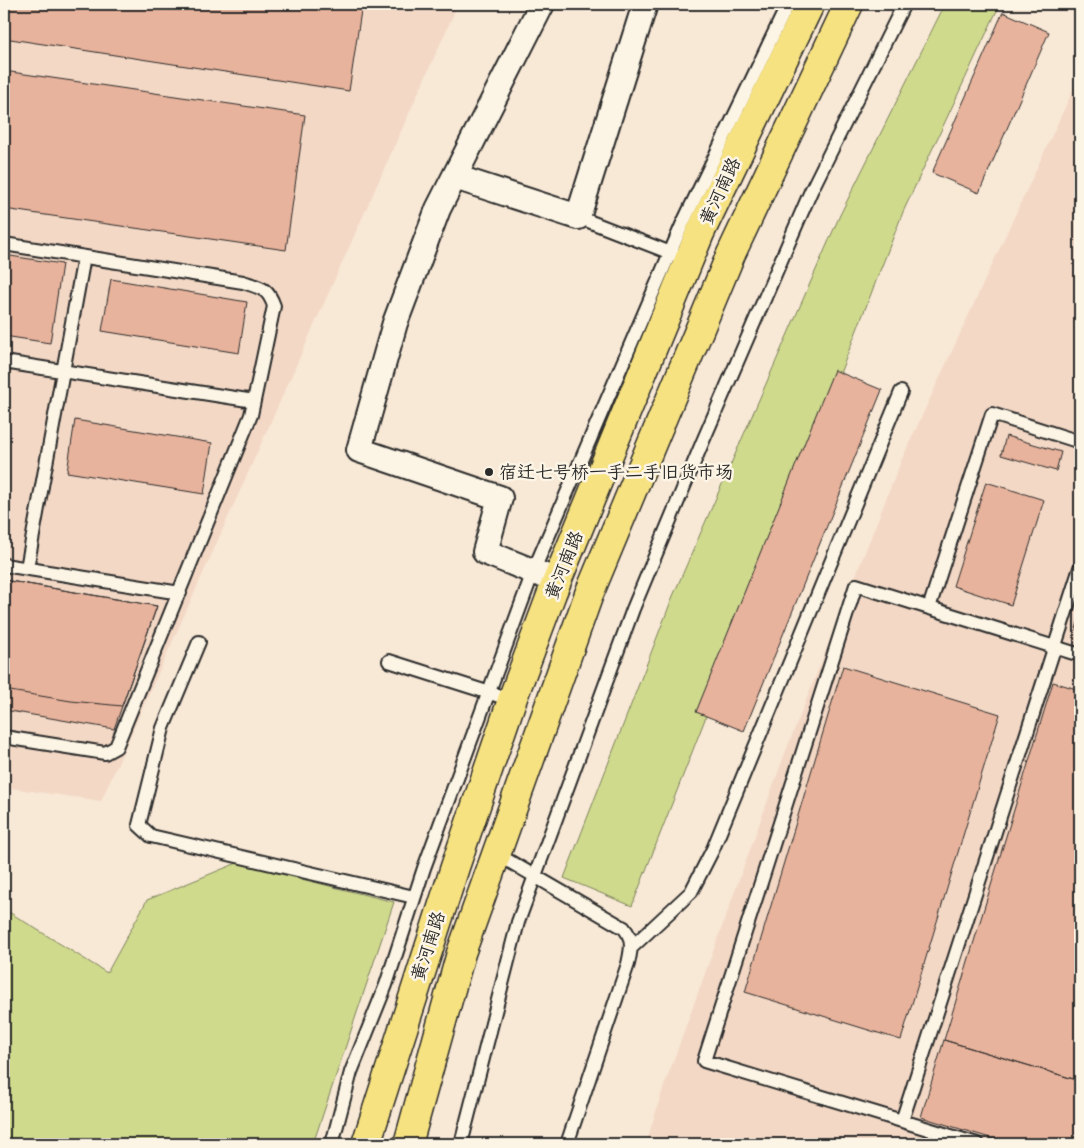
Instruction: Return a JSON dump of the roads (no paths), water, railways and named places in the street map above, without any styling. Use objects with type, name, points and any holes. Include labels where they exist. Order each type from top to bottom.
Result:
[{"type":"main road","name":"黄河南路","points":[[366,1144],[426,952],[500,697],[545,576],[680,256],[810,4]]},
{"type":"main road","name":"黄河南路","points":[[408,1144],[461,953],[495,853],[596,576],[730,254],[850,4]]},
{"type":"street","points":[[542,4],[438,209],[395,323],[359,450],[500,498],[484,552],[545,576]]},
{"type":"street","points":[[455,177],[578,217],[644,4]]},
{"type":"lane","points":[[578,217],[680,256],[788,4]]},
{"type":"lane","points":[[461,1144],[518,922],[633,608],[811,191],[904,4]]},
{"type":"lane","points":[[4,244],[243,282],[270,293],[274,306],[251,415],[116,747],[105,753],[4,737]]},
{"type":"lane","points":[[27,568],[84,257]]},
{"type":"lane","points":[[4,362],[254,401]]},
{"type":"lane","points":[[632,947],[691,892],[713,849],[901,392]]},
{"type":"lane","points":[[928,608],[992,414],[1080,442]]},
{"type":"lane","points":[[4,565],[180,593]]},
{"type":"lane","points":[[902,1121],[1080,568]]},
{"type":"lane","points":[[977,1144],[704,1061],[856,586],[1080,654]]},
{"type":"lane","points":[[199,642],[163,728],[139,825],[151,836],[414,897]]},
{"type":"lane","points":[[332,1144],[351,1072],[386,985],[414,897],[500,697],[389,661]]},
{"type":"lane","points":[[495,853],[624,928],[630,936],[632,947],[628,964],[567,1144]]},
{"type":"place","name":"宿迁七号桥一手二手旧货市场","points":[[489,472]]}]
